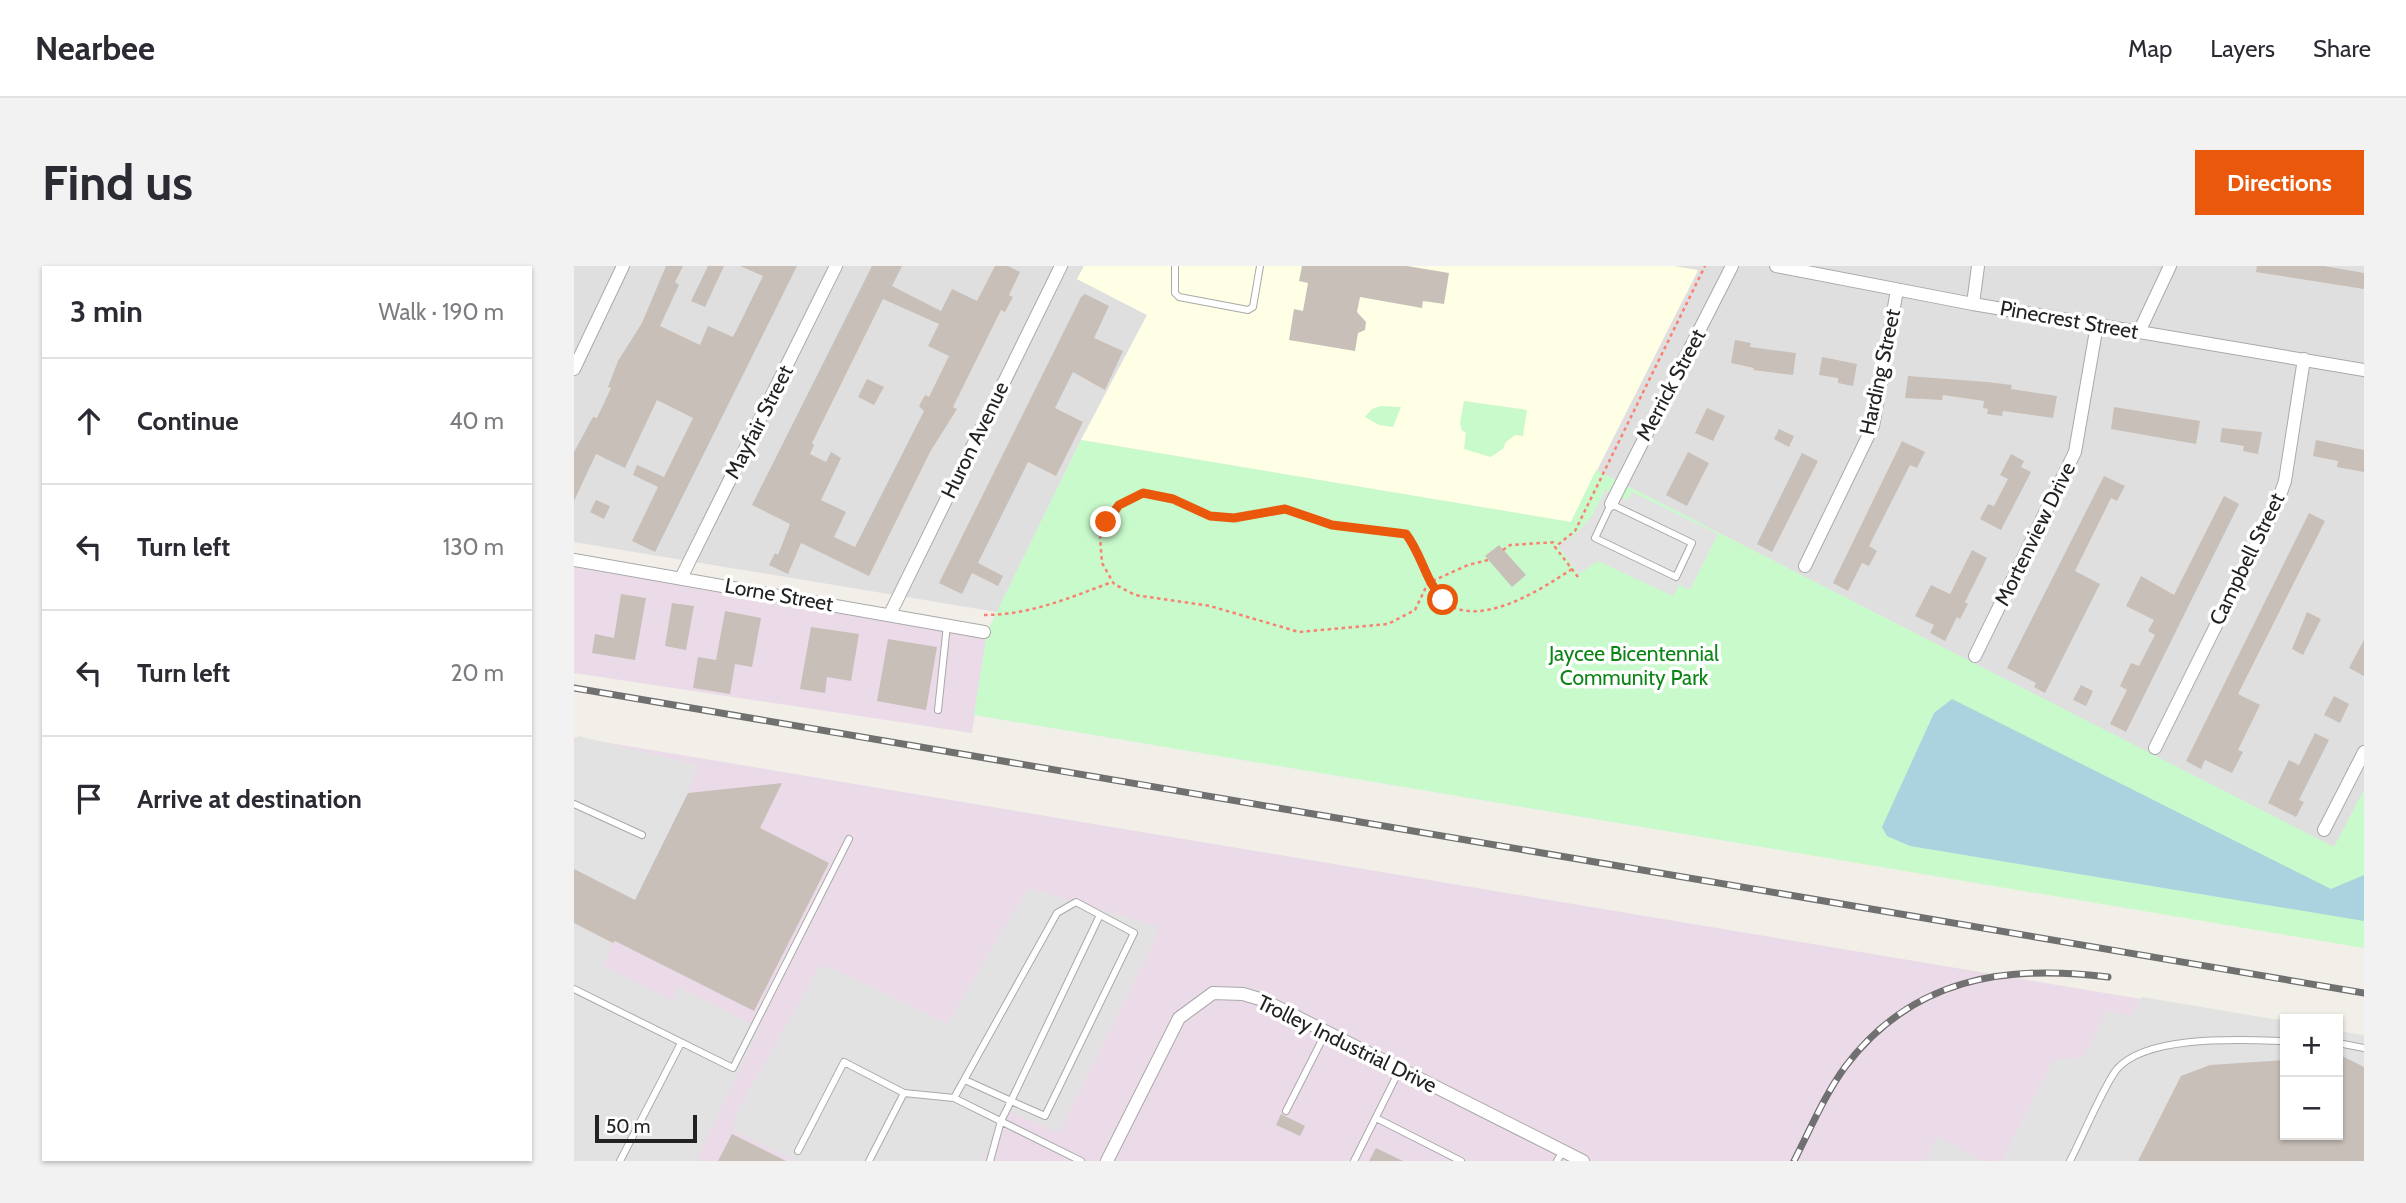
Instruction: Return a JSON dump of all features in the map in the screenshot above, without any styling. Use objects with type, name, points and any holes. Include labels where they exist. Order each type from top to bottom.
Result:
[{"type":"street","points":[[574,369],[623,266]]},
{"type":"street","name":"Mayfair Street","points":[[681,578],[836,266]]},
{"type":"street","name":"Huron Avenue","points":[[890,614],[1061,266]]},
{"type":"street","name":"Merrick Street","points":[[1611,503],[1732,266]]},
{"type":"street","name":"Pinecrest Street","points":[[1776,266],[1973,304],[2364,370]]},
{"type":"street","points":[[1973,304],[1978,266]]},
{"type":"street","points":[[2139,332],[2170,266]]},
{"type":"street","name":"Harding Street","points":[[1805,566],[1873,426],[1897,290]]},
{"type":"street","name":"Mortenview Drive","points":[[1975,656],[2075,452],[2097,325]]},
{"type":"street","name":"Campbell Street","points":[[2155,748],[2278,501],[2285,481],[2304,359]]},
{"type":"street","name":"Lorne Street","points":[[574,560],[984,632]]},
{"type":"street","points":[[2324,830],[2364,752]]},
{"type":"street","name":"Trolley Industrial Drive","points":[[1107,1161],[1179,1018],[1213,993],[1242,994],[1263,1000],[1400,1069],[1560,1156],[1583,1161]]},
{"type":"lane","points":[[1175,266],[1175,293],[1179,297],[1248,310],[1252,307],[1260,266]]},
{"type":"lane","points":[[1611,503],[1692,543],[1676,577],[1595,538],[1611,503]]},
{"type":"lane","points":[[938,710],[947,625]]},
{"type":"lane","points":[[574,804],[642,835]]},
{"type":"lane","points":[[574,989],[733,1068],[849,839]]},
{"type":"lane","points":[[954,1098],[1057,913],[1076,902],[1134,933],[1045,1116],[965,1080]]},
{"type":"lane","points":[[990,1161],[1001,1121],[1100,915]]},
{"type":"lane","points":[[1286,1111],[1326,1032]]},
{"type":"lane","points":[[2070,1161],[2118,1069],[2142,1054],[2219,1040],[2280,1041]]},
{"type":"lane","points":[[620,1161],[681,1043]]},
{"type":"lane","points":[[2343,1044],[2364,1048]]},
{"type":"lane","points":[[798,1151],[844,1062],[904,1093],[954,1098],[1081,1161]]},
{"type":"lane","points":[[1354,1161],[1400,1069]]},
{"type":"lane","points":[[869,1161],[904,1093]]},
{"type":"lane","points":[[1376,1118],[1461,1161]]},
{"type":"path","points":[[1503,550],[1510,545],[1557,542],[1575,531],[1705,266]]},
{"type":"path","points":[[1488,560],[1468,565],[1428,583],[1415,610],[1388,624],[1299,632],[1209,606],[1135,595],[1113,582],[1102,563],[1100,538],[1106,522],[1119,505],[1143,493],[1173,499],[1210,516],[1234,518],[1285,509],[1332,525],[1406,534],[1418,549],[1428,583],[1443,600],[1461,611],[1490,611],[1537,593],[1572,569]]},
{"type":"path","points":[[1557,542],[1555,547],[1578,577]]},
{"type":"path","points":[[984,615],[1012,615],[1050,606],[1113,582]]},
{"type":"shaded area","points":[[574,266],[1084,266],[1077,279],[1147,315],[1081,440],[997,612],[574,542]]},
{"type":"shaded area","points":[[1084,266],[1673,266],[1698,270],[1571,522],[1081,440],[1147,315],[1077,279]]},
{"type":"shaded area","points":[[1673,266],[2364,266],[2364,790],[2334,848],[1596,470],[1698,271]]},
{"type":"shaded area","points":[[1605,490],[1627,500],[1632,492],[1718,534],[1690,590],[1679,585],[1673,596],[1598,561],[1579,574],[1558,546],[1580,530],[1593,514]]},
{"type":"shaded area","points":[[574,567],[987,632],[972,733],[574,673]]},
{"type":"shaded area","points":[[578,736],[697,765],[688,793],[635,900],[574,869],[574,745]]},
{"type":"shaded area","points":[[574,737],[2280,1022],[2280,1140],[2343,1140],[2343,1032],[2364,1036],[2364,1161],[574,1161]]},
{"type":"shaded area","points":[[1028,888],[1157,926],[1155,939],[1058,1133],[1008,1110],[982,1161],[795,1161],[734,1131],[733,1122],[739,1108],[819,968],[828,966],[947,1024]]},
{"type":"shaded area","points":[[574,923],[613,943],[603,966],[672,1001],[679,987],[760,1028],[696,1161],[574,1161]]},
{"type":"shaded area","points":[[2142,997],[2280,1020],[2280,1060],[2210,1065],[2181,1076],[2138,1161],[1996,1161],[2003,1159],[2053,1060],[2083,1058],[2107,1011],[2131,1016]]},
{"type":"shaded area","points":[[2343,1032],[2364,1035],[2364,1067],[2343,1059]]},
{"type":"shaded area","points":[[1937,1137],[1983,1161],[1925,1161]]},
{"type":"green space","points":[[1464,401],[1527,410],[1523,436],[1515,435],[1505,443],[1504,448],[1491,457],[1464,449],[1466,432],[1462,431],[1460,423]]},
{"type":"green space","points":[[1381,406],[1401,407],[1393,427],[1379,425],[1365,417],[1372,409]]},
{"type":"green space","name":"Jaycee Bicentennial Community Park","points":[[1081,440],[1571,522],[1596,470],[2334,847],[2364,790],[2364,948],[974,715],[987,632]]},
{"type":"water","points":[[1952,699],[2331,889],[2364,875],[2364,921],[1910,846],[1887,836],[1882,827],[1934,713]]},
{"type":"building","points":[[666,266],[683,266],[675,282],[679,285],[660,326],[700,345],[708,326],[733,337],[763,276],[740,266],[797,266],[655,552],[632,541],[658,487],[633,475],[637,465],[664,477],[693,418],[657,400],[625,468],[596,454],[574,501],[574,452],[593,417],[597,418],[611,388],[608,387],[618,361],[642,323]]},
{"type":"building","points":[[708,266],[724,266],[705,307],[691,301]]},
{"type":"building","points":[[872,266],[902,266],[892,286],[941,311],[952,289],[977,301],[995,266],[1008,266],[1020,272],[1009,295],[1013,297],[1005,312],[1001,310],[953,407],[957,409],[930,452],[869,576],[801,543],[788,574],[769,565],[775,553],[778,555],[790,524],[752,505]],"holes":[[[883,299],[939,324],[928,346],[949,356],[929,397],[925,395],[919,406],[924,411],[855,547],[834,537],[846,512],[821,500],[841,458],[831,452],[826,462],[810,454],[814,445],[812,443]]]},
{"type":"building","points":[[1302,266],[1407,266],[1449,273],[1444,304],[1423,301],[1422,308],[1360,297],[1357,312],[1366,322],[1365,330],[1358,333],[1355,351],[1289,340],[1294,309],[1303,311],[1308,283],[1299,281]]},
{"type":"building","points":[[2257,266],[2324,266],[2364,273],[2364,289],[2256,272]]},
{"type":"building","points":[[1085,294],[1109,306],[1094,338],[1123,351],[1105,390],[1073,372],[1055,408],[1083,422],[1056,476],[1028,462],[978,563],[1003,576],[998,586],[972,573],[962,594],[939,583],[1081,297]]},
{"type":"building","points":[[1735,340],[1751,343],[1750,347],[1796,353],[1793,375],[1753,370],[1754,368],[1731,363]]},
{"type":"building","points":[[1822,357],[1857,364],[1853,386],[1838,383],[1838,378],[1819,375]]},
{"type":"building","points":[[1908,376],[2012,385],[2011,389],[2057,396],[2053,418],[2003,411],[2002,416],[1987,414],[1988,409],[1983,408],[1984,401],[1943,395],[1942,400],[1905,398]]},
{"type":"building","points":[[867,379],[884,387],[874,405],[858,397]]},
{"type":"building","points":[[2114,407],[2200,421],[2196,444],[2111,429]]},
{"type":"building","points":[[1707,408],[1725,416],[1713,441],[1695,433]]},
{"type":"building","points":[[2222,428],[2262,432],[2258,454],[2243,451],[2244,446],[2220,442]]},
{"type":"building","points":[[1779,429],[1794,436],[1789,447],[1774,439]]},
{"type":"building","points":[[2316,440],[2364,450],[2364,472],[2337,467],[2338,461],[2313,456]]},
{"type":"building","points":[[1902,441],[1925,452],[1917,468],[1910,465],[1869,546],[1877,551],[1869,566],[1862,563],[1848,591],[1833,583]]},
{"type":"building","points":[[1688,452],[1709,463],[1687,506],[1666,495]]},
{"type":"building","points":[[1802,453],[1818,461],[1772,552],[1757,544]]},
{"type":"building","points":[[2011,454],[2024,461],[2021,467],[2031,472],[2001,530],[1980,519],[1988,504],[1994,506],[2008,479],[2000,475]]},
{"type":"building","points":[[2104,476],[2125,486],[2117,501],[2111,498],[2075,571],[2100,584],[2045,693],[2034,687],[2036,683],[2007,668]]},
{"type":"building","points":[[2224,496],[2239,504],[2126,732],[2110,724],[2127,690],[2120,686],[2131,663],[2139,666],[2155,635],[2148,631],[2154,620],[2126,606],[2141,576],[2174,595]]},
{"type":"building","points":[[596,500],[610,506],[604,519],[590,512]]},
{"type":"building","points":[[2309,513],[2325,521],[2238,694],[2260,705],[2238,750],[2243,752],[2232,773],[2205,760],[2201,769],[2186,761]]},
{"type":"building","points":[[1499,545],[1526,575],[1512,587],[1485,556]]},
{"type":"building","points":[[1972,550],[1987,558],[1965,602],[1968,604],[1960,619],[1957,617],[1945,641],[1930,633],[1934,625],[1915,616],[1931,585],[1950,594]]},
{"type":"building","points":[[621,594],[646,598],[635,660],[592,653],[595,634],[614,638]]},
{"type":"building","points":[[672,603],[694,606],[686,650],[665,646]]},
{"type":"building","points":[[725,611],[761,618],[752,667],[735,664],[730,694],[693,688],[698,657],[716,660]]},
{"type":"building","points":[[2307,612],[2321,619],[2303,655],[2292,649]]},
{"type":"building","points":[[811,627],[859,634],[851,681],[827,677],[825,693],[800,689]]},
{"type":"building","points":[[888,639],[937,647],[926,710],[877,701]]},
{"type":"building","points":[[2364,640],[2364,676],[2349,668]]},
{"type":"building","points":[[2081,685],[2093,691],[2086,706],[2073,700]]},
{"type":"building","points":[[2334,696],[2349,704],[2340,723],[2324,715]]},
{"type":"building","points":[[2315,733],[2329,740],[2299,800],[2304,802],[2296,817],[2268,803],[2289,760],[2299,765]]},
{"type":"building","points":[[782,783],[760,828],[829,863],[754,1011],[574,923],[574,869],[635,900],[688,793]]},
{"type":"building","points":[[2343,1056],[2364,1067],[2364,1161],[2138,1161],[2181,1076],[2210,1065],[2280,1060],[2280,1140],[2343,1140]]},
{"type":"building","points":[[1281,1114],[1305,1126],[1300,1136],[1276,1125]]},
{"type":"building","points":[[732,1134],[786,1161],[718,1161]]},
{"type":"building","points":[[1376,1148],[1403,1161],[1369,1161]]},
{"type":"railway","points":[[574,688],[2364,993]]},
{"type":"railway","points":[[1794,1161],[1824,1101],[1845,1067],[1871,1037],[1900,1014],[1930,996],[1997,976],[2070,973],[2108,977]]},
{"type":"route","points":[[1106,522],[1119,505],[1143,493],[1173,499],[1210,516],[1234,518],[1285,509],[1332,525],[1406,534],[1418,549],[1428,583],[1443,600]]}]
